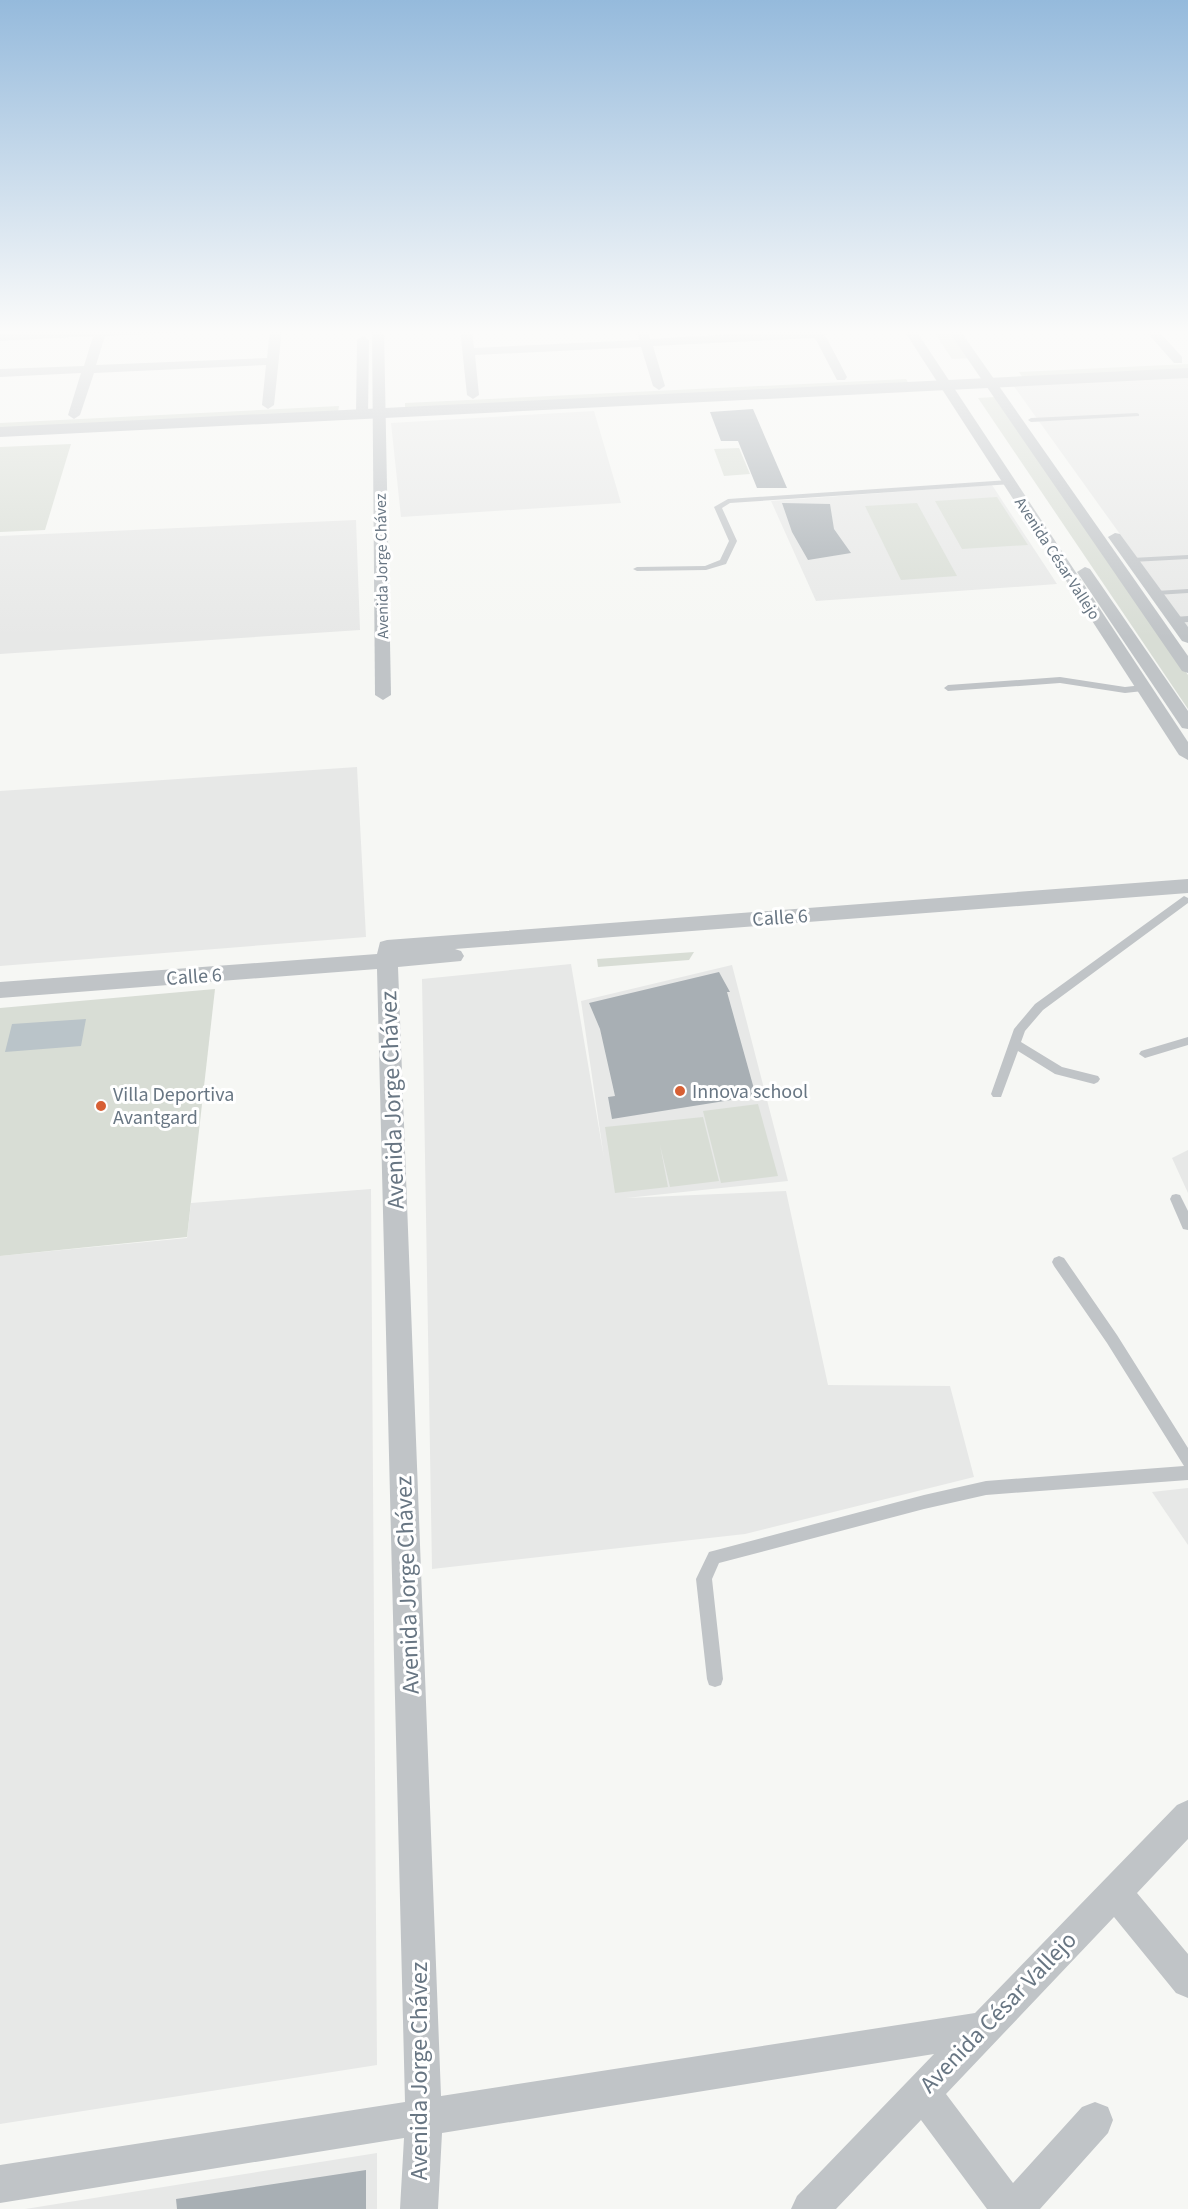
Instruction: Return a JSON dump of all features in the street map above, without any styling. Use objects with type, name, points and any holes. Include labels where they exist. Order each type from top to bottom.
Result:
[{"type":"street","name":"Avenida Jorge Chávez","points":[[371,432],[383,695]]},
{"type":"street","name":"Avenida César Vallejo","points":[[979,432],[1009,483],[1188,755]]},
{"type":"street","name":"Avenida César Vallejo","points":[[985,432],[1188,724]]},
{"type":"street","points":[[1030,432],[1188,668]]},
{"type":"street","points":[[1040,432],[1156,593],[1182,620],[1188,638]]},
{"type":"street","name":"Calle 6","points":[[0,990],[388,962],[531,943],[1187,895]]},
{"type":"street","name":"Avenida Jorge Chávez","points":[[388,962],[424,2117],[418,2209]]},
{"type":"street","name":"Avenida César Vallejo","points":[[810,2209],[1188,1816]]},
{"type":"street","points":[[1114,1891],[1188,1981]]},
{"type":"street","points":[[0,2184],[982,2029]]},
{"type":"street","points":[[922,2092],[1013,2209],[1095,2120]]},
{"type":"lane","points":[[637,569],[706,568],[723,562],[733,541],[718,507],[728,501],[1009,483]]},
{"type":"lane","points":[[1132,560],[1188,558]]},
{"type":"lane","points":[[1156,593],[1188,591]]},
{"type":"lane","points":[[948,688],[1060,680],[1125,690],[1143,688]]},
{"type":"lane","points":[[997,1094],[1020,1029],[1039,1007],[1187,895]]},
{"type":"lane","points":[[1145,1054],[1188,1041]]},
{"type":"lane","points":[[1015,1044],[1059,1071],[1094,1079]]},
{"type":"lane","points":[[1176,1199],[1188,1225]]},
{"type":"lane","points":[[1059,1263],[1112,1339],[1188,1461]]},
{"type":"lane","points":[[715,1679],[704,1579],[714,1557],[986,1488],[1188,1473]]},
{"type":"shaded area","points":[[392,432],[600,432],[621,503],[401,517]]},
{"type":"shaded area","points":[[1001,432],[1019,432],[1188,675],[1188,709]]},
{"type":"shaded area","points":[[1047,432],[1188,432],[1188,629]]},
{"type":"shaded area","points":[[71,444],[45,530],[0,532],[0,447]]},
{"type":"shaded area","points":[[739,448],[750,474],[724,476],[714,449]]},
{"type":"shaded area","points":[[992,485],[1057,584],[816,601],[771,501]]},
{"type":"shaded area","points":[[997,497],[1028,545],[962,549],[935,501]]},
{"type":"shaded area","points":[[917,503],[957,576],[901,580],[865,506]]},
{"type":"shaded area","points":[[356,520],[360,630],[0,654],[0,536]]},
{"type":"shaded area","points":[[357,767],[366,937],[0,966],[0,791]]},
{"type":"shaded area","points":[[694,952],[689,960],[598,967],[597,959]]},
{"type":"shaded area","points":[[571,964],[604,1158],[581,1001],[732,965],[788,1181],[626,1198],[786,1191],[828,1385],[950,1386],[974,1477],[745,1534],[432,1569],[422,979]]},
{"type":"shaded area","name":"Villa Deportiva Avantgard","points":[[215,989],[187,1237],[0,1256],[0,1008]]},
{"type":"shaded area","points":[[86,1019],[81,1046],[5,1052],[12,1024]]},
{"type":"shaded area","points":[[758,1104],[778,1176],[721,1183],[703,1111]]},
{"type":"shaded area","points":[[703,1117],[719,1181],[670,1187],[660,1145],[668,1187],[615,1193],[605,1127]]},
{"type":"shaded area","points":[[1188,1150],[1188,1193],[1172,1158]]},
{"type":"shaded area","points":[[371,1189],[377,2065],[0,2124],[0,1256],[187,1238],[191,1203]]},
{"type":"shaded area","points":[[1188,1488],[1188,1545],[1152,1492]]},
{"type":"shaded area","points":[[377,2153],[377,2209],[25,2209]]},
{"type":"building","points":[[718,432],[763,432],[787,488],[757,488],[738,441],[721,441]]},
{"type":"building","points":[[782,503],[830,504],[834,529],[851,553],[808,560],[792,532]]},
{"type":"building","points":[[719,972],[730,992],[727,992],[756,1096],[612,1119],[608,1097],[615,1096],[600,1029],[589,1003]]},
{"type":"building","points":[[366,2170],[366,2209],[177,2209],[176,2199]]},
{"type":"place","name":"Innova school","points":[[680,1091]]},
{"type":"place","name":"Villa Deportiva Avantgard","points":[[101,1106]]}]
